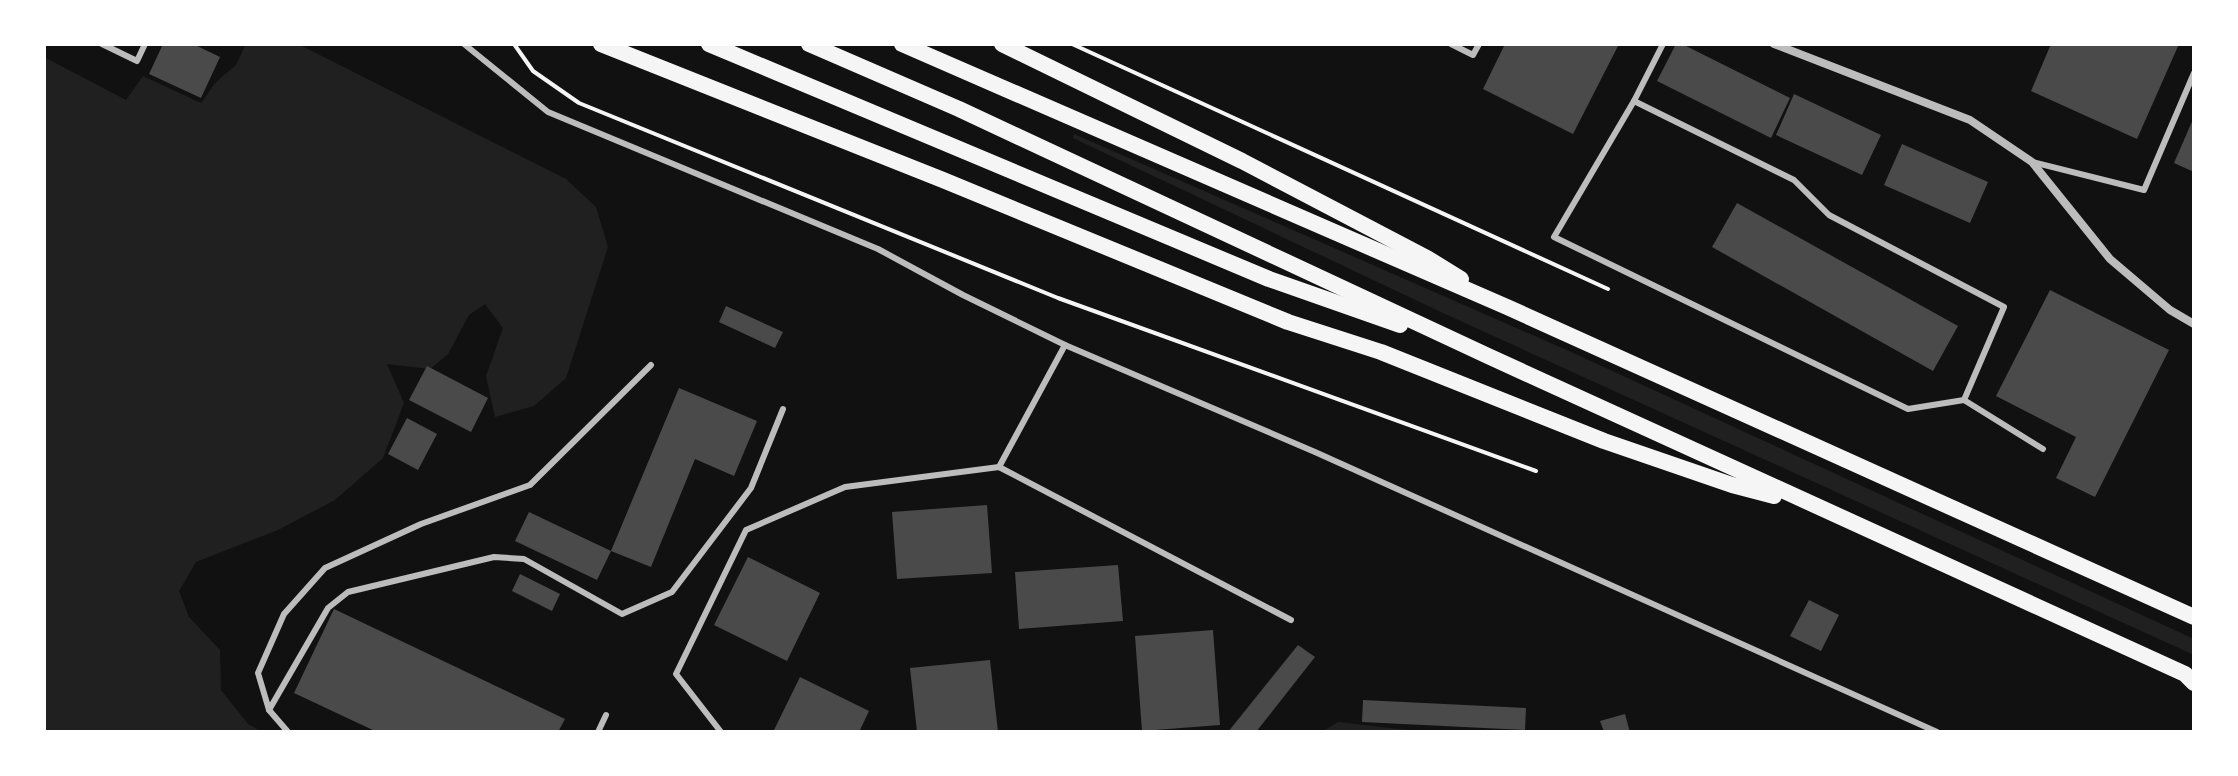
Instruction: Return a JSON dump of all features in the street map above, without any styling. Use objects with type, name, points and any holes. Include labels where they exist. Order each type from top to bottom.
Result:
[{"type":"main road","points":[[601,44],[1288,322],[1381,352],[1604,441],[1732,485],[1821,509]]},
{"type":"main road","points":[[709,44],[1269,279],[1488,356]]},
{"type":"main road","points":[[809,44],[959,109],[1488,356],[2185,674],[2194,683]]},
{"type":"main road","points":[[902,44],[1507,307],[2194,617]]},
{"type":"main road","points":[[1002,44],[1295,189],[1427,258],[1507,307]]},
{"type":"street","points":[[1774,44],[1970,120],[2032,162],[2110,259],[2170,310],[2194,324]]},
{"type":"lane","points":[[102,44],[137,61],[145,44]]},
{"type":"lane","points":[[464,44],[548,112],[878,249],[1065,345],[1344,464],[1937,732]]},
{"type":"lane","points":[[1451,44],[1473,55],[1479,44]]},
{"type":"lane","points":[[1663,44],[1634,101],[1554,237],[1908,409],[1964,400],[2043,449]]},
{"type":"lane","points":[[2032,162],[2144,190],[2194,73]]},
{"type":"lane","points":[[1634,101],[1794,180],[1829,215],[2004,307],[1964,400]]},
{"type":"lane","points":[[999,467],[1065,345]]},
{"type":"lane","points":[[288,732],[269,710],[258,673],[284,614],[325,568],[421,524],[530,485],[651,365]]},
{"type":"lane","points":[[269,710],[328,608],[348,592],[494,557],[524,559],[622,614],[672,592],[751,488],[783,409]]},
{"type":"lane","points":[[721,732],[676,674],[746,530],[845,487],[999,467],[1291,620]]},
{"type":"lane","points":[[598,732],[606,715]]},
{"type":"path","points":[[514,44],[533,71],[579,103],[1058,298],[1536,471]]},
{"type":"path","points":[[1072,44],[1608,289]]},
{"type":"shaded area","points":[[246,44],[298,44],[566,179],[596,207],[608,247],[566,378],[534,406],[495,417],[486,376],[503,328],[485,304],[469,315],[448,354],[430,369],[387,364],[404,403],[383,458],[335,500],[278,530],[196,562],[179,591],[189,617],[220,650],[221,690],[248,724],[262,732],[44,732],[44,57],[126,100],[143,76],[201,103],[216,82],[236,65]]},
{"type":"shaded area","points":[[1074,134],[1569,351],[2194,639],[2194,655],[1443,313],[1073,138]]},
{"type":"shaded area","points":[[1338,722],[1407,730],[1407,732],[1322,732]]},
{"type":"building","points":[[163,44],[193,44],[220,57],[201,98],[149,74]]},
{"type":"building","points":[[1505,44],[1619,44],[1573,134],[1483,89]]},
{"type":"building","points":[[1676,44],[1682,44],[1790,98],[1771,138],[1657,81]]},
{"type":"building","points":[[2051,44],[2179,44],[2137,139],[2031,91]]},
{"type":"building","points":[[1794,94],[1881,135],[1862,175],[1776,135]]},
{"type":"building","points":[[2194,117],[2194,172],[2174,163]]},
{"type":"building","points":[[1902,144],[1988,182],[1970,223],[1884,185]]},
{"type":"building","points":[[1737,203],[1958,326],[1933,371],[1712,247]]},
{"type":"building","points":[[2050,290],[2169,350],[2095,497],[2056,478],[2076,437],[1996,396]]},
{"type":"building","points":[[726,306],[783,332],[775,348],[719,322]]},
{"type":"building","points":[[427,366],[488,398],[471,432],[409,400]]},
{"type":"building","points":[[679,388],[757,421],[734,476],[695,459],[651,567],[611,551]]},
{"type":"building","points":[[407,418],[437,434],[418,470],[388,454]]},
{"type":"building","points":[[987,505],[992,573],[897,579],[892,512]]},
{"type":"building","points":[[529,512],[611,551],[597,580],[515,541]]},
{"type":"building","points":[[748,557],[820,593],[787,661],[714,625]]},
{"type":"building","points":[[1118,565],[1123,621],[1019,629],[1015,572]]},
{"type":"building","points":[[520,574],[560,594],[552,611],[512,591]]},
{"type":"building","points":[[1809,600],[1839,615],[1821,651],[1790,636]]},
{"type":"building","points":[[334,609],[565,719],[558,732],[377,732],[294,693]]},
{"type":"building","points":[[1213,630],[1220,725],[1142,731],[1135,636]]},
{"type":"building","points":[[1298,645],[1315,657],[1256,732],[1228,732]]},
{"type":"building","points":[[990,660],[998,732],[917,732],[910,668]]},
{"type":"building","points":[[800,677],[869,711],[859,732],[773,732]]},
{"type":"building","points":[[1363,700],[1526,708],[1525,730],[1362,722]]},
{"type":"building","points":[[1625,714],[1630,732],[1604,732],[1600,721]]}]
